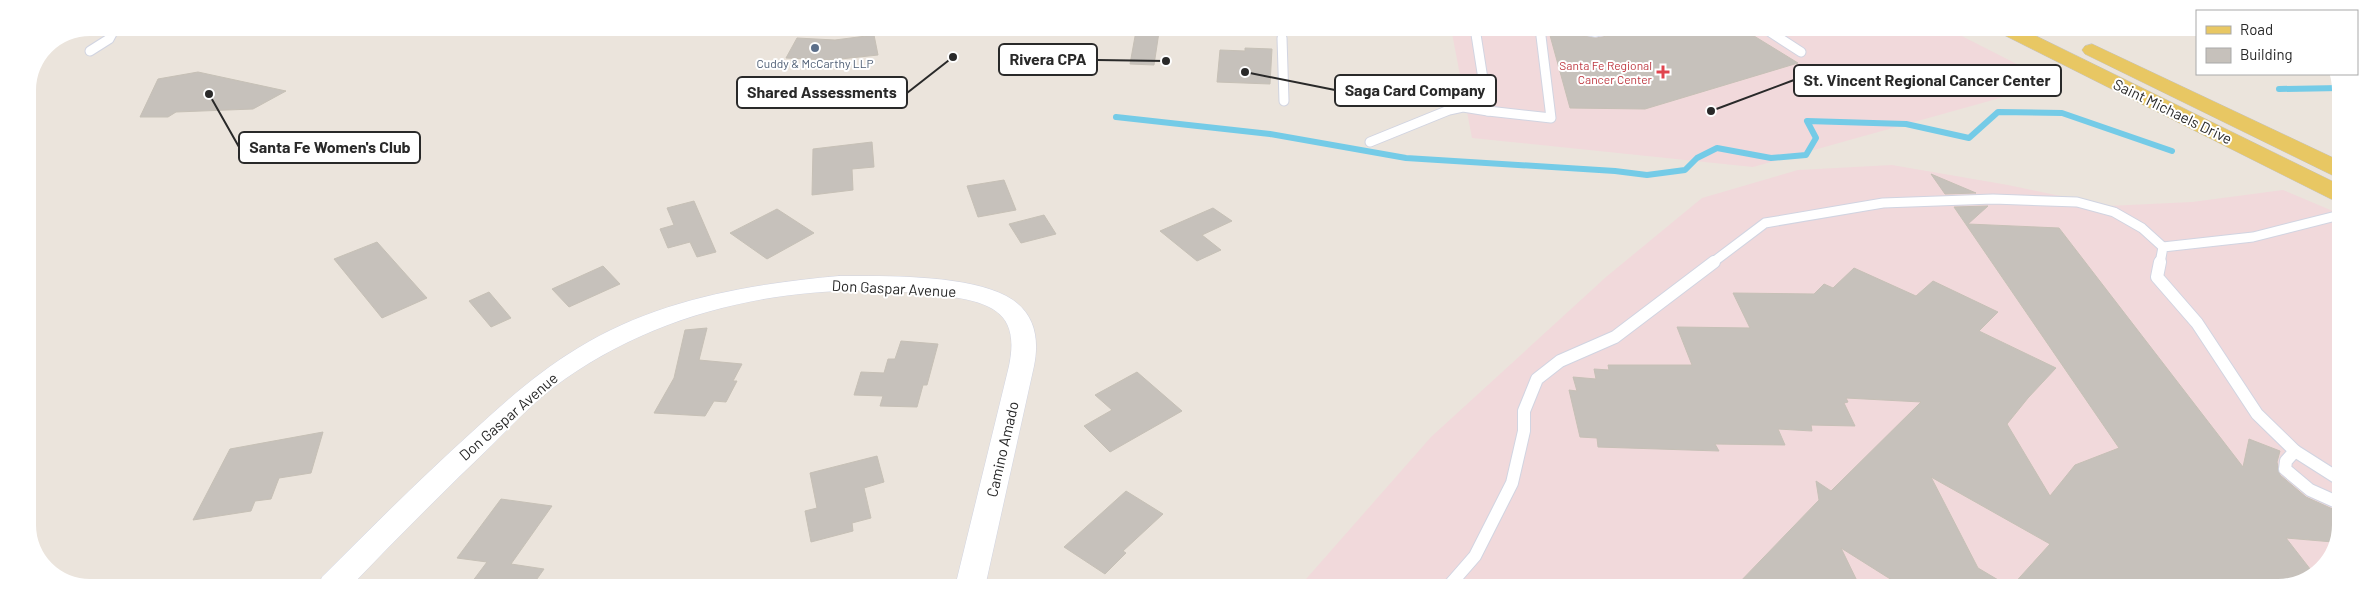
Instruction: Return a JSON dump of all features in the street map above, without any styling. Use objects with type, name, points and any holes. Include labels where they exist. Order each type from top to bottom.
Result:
[{"type":"main road","name":"Saint Michaels Drive","points":[[2021,36],[2332,190]]},
{"type":"main road","name":"Saint Michaels Drive","points":[[2064,36],[2332,168]]},
{"type":"main road","points":[[2072,61],[2332,168]]},
{"type":"street","name":"Don Gaspar Avenue","points":[[341,579],[427,489],[527,396],[574,361],[653,321],[724,300],[778,289],[861,283],[937,287],[984,294],[1002,304],[1012,313]]},
{"type":"street","name":"Camino Amado","points":[[972,579],[1018,381],[1025,340],[1018,321],[1012,313]]},
{"type":"lane","points":[[90,51],[110,39],[111,36]]},
{"type":"lane","points":[[1476,36],[1488,111]]},
{"type":"lane","points":[[1370,142],[1449,110],[1463,108],[1551,118],[1541,36]]},
{"type":"lane","points":[[1776,36],[1801,52]]},
{"type":"lane","points":[[1282,38],[1284,100]]},
{"type":"lane","points":[[1455,579],[1475,556],[1512,483],[1524,431],[1524,411],[1537,379],[1560,361],[1615,337],[1765,222],[1883,203],[1993,199],[2077,202],[2114,212],[2142,228],[2163,247],[2226,242],[2304,227],[2332,218]]},
{"type":"lane","points":[[2163,247],[2157,278],[2197,323],[2258,414],[2295,451],[2332,475]]},
{"type":"lane","points":[[2295,451],[2286,461],[2285,469],[2298,482],[2313,492],[2332,500]]},
{"type":"shaded area","points":[[1453,36],[1962,36],[2054,83],[1753,167],[1472,138]]},
{"type":"shaded area","points":[[1892,165],[2008,185],[2108,206],[2192,202],[2283,190],[2332,211],[2332,524],[2329,542],[2324,552],[2305,571],[2295,576],[2278,579],[1306,579],[1431,437],[1606,277],[1702,198],[1798,170]]},
{"type":"building","name":"Cuddy & McCarthy LLP","points":[[874,36],[878,55],[831,60],[786,58],[797,38],[835,40]]},
{"type":"building","points":[[1135,36],[1158,36],[1154,65],[1130,64]]},
{"type":"building","name":"Santa Fe Regional Cancer Center","points":[[1550,36],[1585,36],[1596,38],[1607,36],[1754,36],[1798,63],[1645,109],[1570,108]]},
{"type":"building","points":[[1245,48],[1272,49],[1270,84],[1217,82],[1220,50],[1245,51]]},
{"type":"building","points":[[198,72],[286,91],[253,109],[176,112],[168,117],[140,117],[158,79]]},
{"type":"building","points":[[872,142],[874,167],[852,169],[853,190],[812,195],[813,149]]},
{"type":"building","points":[[1931,174],[1976,193],[1945,194]]},
{"type":"building","points":[[1004,180],[1016,210],[978,217],[967,186]]},
{"type":"building","points":[[694,201],[716,252],[697,257],[690,242],[668,248],[660,229],[674,225],[667,208]]},
{"type":"building","points":[[1988,206],[1968,224],[2059,228],[2243,467],[2249,439],[2280,451],[2277,462],[2280,475],[2306,497],[2332,509],[2329,542],[2286,538],[2309,568],[2295,576],[2278,579],[2018,579],[2050,544],[1931,477],[1978,568],[1997,579],[1890,579],[1841,548],[1856,579],[1743,579],[1819,500],[1816,481],[1831,491],[1921,402],[1846,398],[1848,402],[1844,403],[1855,426],[1811,425],[1812,431],[1778,429],[1785,445],[1715,444],[1719,451],[1598,447],[1597,438],[1580,437],[1569,390],[1577,391],[1573,377],[1596,379],[1594,369],[1609,370],[1608,365],[1692,365],[1677,327],[1750,328],[1733,293],[1814,294],[1824,284],[1833,288],[1854,268],[1916,296],[1933,281],[1998,312],[1979,331],[2056,368],[2007,424],[2050,496],[2075,465],[2119,448],[1954,207]]},
{"type":"building","points":[[1213,208],[1232,221],[1202,235],[1221,250],[1197,261],[1160,231]]},
{"type":"building","points":[[777,209],[814,233],[767,259],[730,233]]},
{"type":"building","points":[[1044,215],[1056,234],[1021,243],[1009,224]]},
{"type":"building","points":[[377,242],[427,298],[382,318],[334,259]]},
{"type":"building","points":[[603,266],[620,284],[569,307],[552,289]]},
{"type":"building","points":[[489,292],[511,318],[491,327],[469,301]]},
{"type":"building","points":[[707,328],[699,360],[742,364],[733,381],[737,381],[726,402],[714,401],[705,416],[654,413],[674,378],[685,330]]},
{"type":"building","points":[[901,341],[938,344],[927,385],[923,385],[917,407],[880,406],[883,396],[854,395],[861,372],[884,373],[888,359],[895,359]]},
{"type":"building","points":[[1137,372],[1182,411],[1110,452],[1084,426],[1112,410],[1095,395]]},
{"type":"building","points":[[323,432],[311,473],[279,478],[271,499],[255,501],[251,511],[193,520],[230,449]]},
{"type":"building","points":[[877,456],[884,482],[864,488],[871,518],[852,523],[853,531],[811,542],[805,511],[817,508],[810,473]]},
{"type":"building","points":[[1126,491],[1163,514],[1123,551],[1126,553],[1105,574],[1064,547]]},
{"type":"building","points":[[501,499],[552,506],[511,564],[544,569],[537,579],[474,579],[487,562],[457,558]]},
{"type":"waterway","points":[[2279,89],[2332,88]]},
{"type":"waterway","points":[[1116,117],[1270,134],[1406,158],[1615,171],[1647,175],[1685,170],[1697,158],[1717,148],[1771,158],[1806,155],[1816,138],[1807,121],[1906,124],[1969,138],[1998,112],[2062,113],[2172,151]]},
{"type":"place","name":"Cuddy & McCarthy LLP","points":[[815,48]]},
{"type":"place","name":"Shared Assessments","points":[[953,57]]},
{"type":"place","name":"Rivera CPA","points":[[1166,61]]},
{"type":"place","name":"Saga Card Company","points":[[1245,72]]},
{"type":"place","name":"Santa Fe Regional Cancer Center","points":[[1663,72]]},
{"type":"place","name":"Santa Fe Women's Club","points":[[209,94]]},
{"type":"place","name":"St. Vincent Regional Cancer Center","points":[[1711,111]]}]
